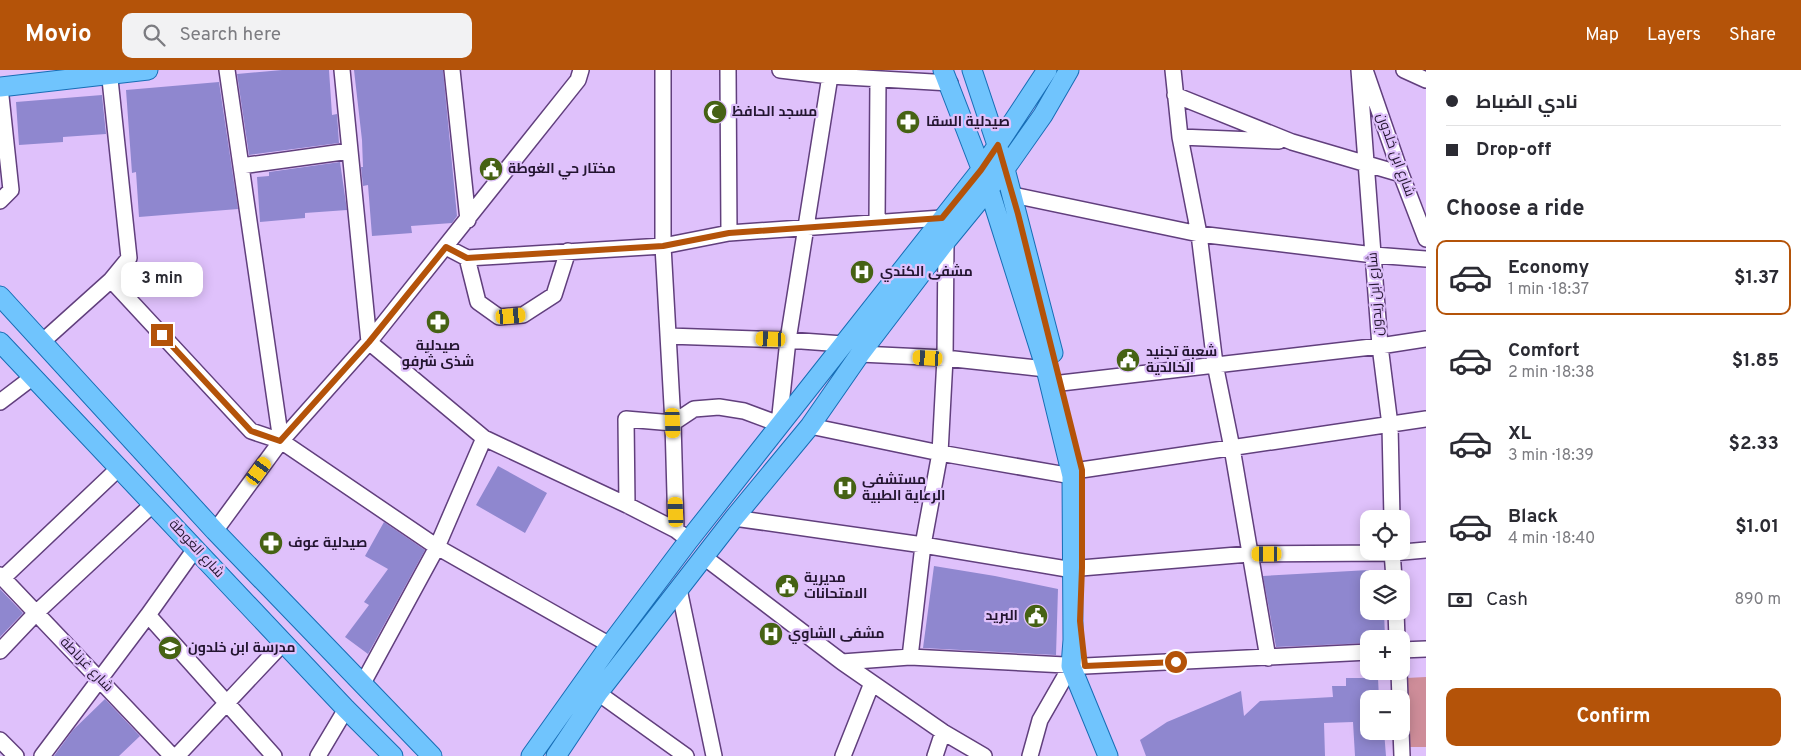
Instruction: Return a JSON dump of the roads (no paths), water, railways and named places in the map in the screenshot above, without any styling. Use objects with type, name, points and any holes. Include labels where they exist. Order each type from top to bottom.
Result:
[{"type":"main road","points":[[0,87],[109,72],[148,70]]},
{"type":"main road","points":[[972,70],[1013,195],[1061,382],[1077,473],[1077,569],[1074,640],[1078,666],[1108,756]]},
{"type":"main road","points":[[531,756],[610,644],[682,535],[779,424],[981,170],[1047,70]]},
{"type":"main road","points":[[556,756],[598,693],[734,518],[810,426],[860,354],[946,241],[1005,169],[1043,115],[1069,70]]},
{"type":"main road","points":[[946,77],[989,189],[1077,473]]},
{"type":"main road","points":[[0,296],[215,531],[432,756]]},
{"type":"main road","name":"شارع الغوطة","points":[[0,342],[346,709],[393,756]]},
{"type":"main road","points":[[1078,666],[1121,756]]},
{"type":"street","points":[[227,70],[280,441]]},
{"type":"street","points":[[342,70],[369,342],[484,438],[626,504],[682,535]]},
{"type":"street","points":[[452,70],[468,220]]},
{"type":"street","points":[[215,531],[280,441],[369,342],[468,220],[578,80],[581,70]]},
{"type":"street","points":[[663,70],[663,246],[673,423],[682,535]]},
{"type":"street","points":[[728,70],[729,233]]},
{"type":"street","points":[[780,70],[878,80],[946,77]]},
{"type":"street","points":[[1173,70],[1180,137],[1199,234],[1215,364],[1232,448],[1268,658]]},
{"type":"street","name":"شارع ابن زيدون","points":[[1359,70],[1380,346],[1390,425],[1392,510]]},
{"type":"street","name":"شارع ابن خلدون","points":[[1365,70],[1426,239]]},
{"type":"street","points":[[1404,70],[1426,80]]},
{"type":"street","points":[[42,342],[112,280],[129,258],[109,72]]},
{"type":"street","points":[[626,504],[626,419],[673,423],[694,410],[719,407],[744,411],[779,424],[788,340],[830,76]]},
{"type":"street","points":[[877,222],[878,80]]},
{"type":"street","points":[[0,87],[11,190],[0,201]]},
{"type":"street","points":[[1175,95],[1292,142],[1401,174]]},
{"type":"street","points":[[1180,137],[1292,142]]},
{"type":"street","points":[[241,166],[350,151]]},
{"type":"street","points":[[1013,195],[1199,234],[1374,255],[1426,259]]},
{"type":"street","points":[[446,247],[467,258],[663,246],[729,233],[942,218]]},
{"type":"street","points":[[910,658],[923,545],[940,452],[945,358],[946,241]]},
{"type":"street","points":[[467,258],[478,302],[500,317],[523,315],[554,295],[568,251]]},
{"type":"street","points":[[112,280],[251,431],[280,441],[437,547],[610,644]]},
{"type":"street","points":[[668,336],[843,344]]},
{"type":"street","points":[[1061,382],[1380,346],[1426,339]]},
{"type":"street","points":[[860,354],[945,358],[1046,369]]},
{"type":"street","points":[[0,402],[33,377]]},
{"type":"street","points":[[810,426],[940,452],[1077,473],[1426,419]]},
{"type":"street","points":[[363,683],[437,547],[484,438]]},
{"type":"street","points":[[2,576],[119,468]]},
{"type":"street","points":[[0,651],[36,613],[153,504]]},
{"type":"street","points":[[734,518],[1077,569],[1249,554],[1360,552]]},
{"type":"street","points":[[42,756],[195,549]]},
{"type":"street","points":[[1410,551],[1426,550]]},
{"type":"street","points":[[704,556],[842,662],[943,732],[984,756]]},
{"type":"street","name":"شارع غرناطة","points":[[2,576],[172,756]]},
{"type":"street","points":[[679,590],[714,756]]},
{"type":"street","points":[[148,615],[274,756]]},
{"type":"street","points":[[177,756],[284,642]]},
{"type":"street","points":[[1410,650],[1426,649]]},
{"type":"street","points":[[842,662],[910,658],[1078,666],[1360,653]]},
{"type":"street","points":[[1030,756],[1040,720],[1078,666]]},
{"type":"street","points":[[843,756],[872,683]]},
{"type":"street","points":[[598,693],[686,756]]},
{"type":"street","points":[[318,756],[346,709]]},
{"type":"street","points":[[935,756],[943,732]]},
{"type":"street","points":[[0,740],[16,756]]},
{"type":"street","points":[[1401,740],[1402,756]]},
{"type":"place","name":"مسجد الحافظ","points":[[715,112]]},
{"type":"place","name":"صيدلية السقا","points":[[908,122]]},
{"type":"place","name":"مختار حي الغوطة","points":[[491,169]]},
{"type":"place","name":"مشفى الكندي","points":[[862,272]]},
{"type":"place","name":"صيدلية شذى شرفو","points":[[438,322]]},
{"type":"place","name":"شعبة تجنيد الخالدية","points":[[1128,360]]},
{"type":"place","name":"مستشفى الرعاية الطبية","points":[[845,488]]},
{"type":"place","name":"صيدلية عوف","points":[[271,543]]},
{"type":"place","name":"مديرية الامتحانات","points":[[787,586]]},
{"type":"place","name":"البريد","points":[[1036,616]]},
{"type":"place","name":"مشفى الشاوي","points":[[771,634]]},
{"type":"place","name":"مدرسة ابن خلدون","points":[[170,648]]}]
